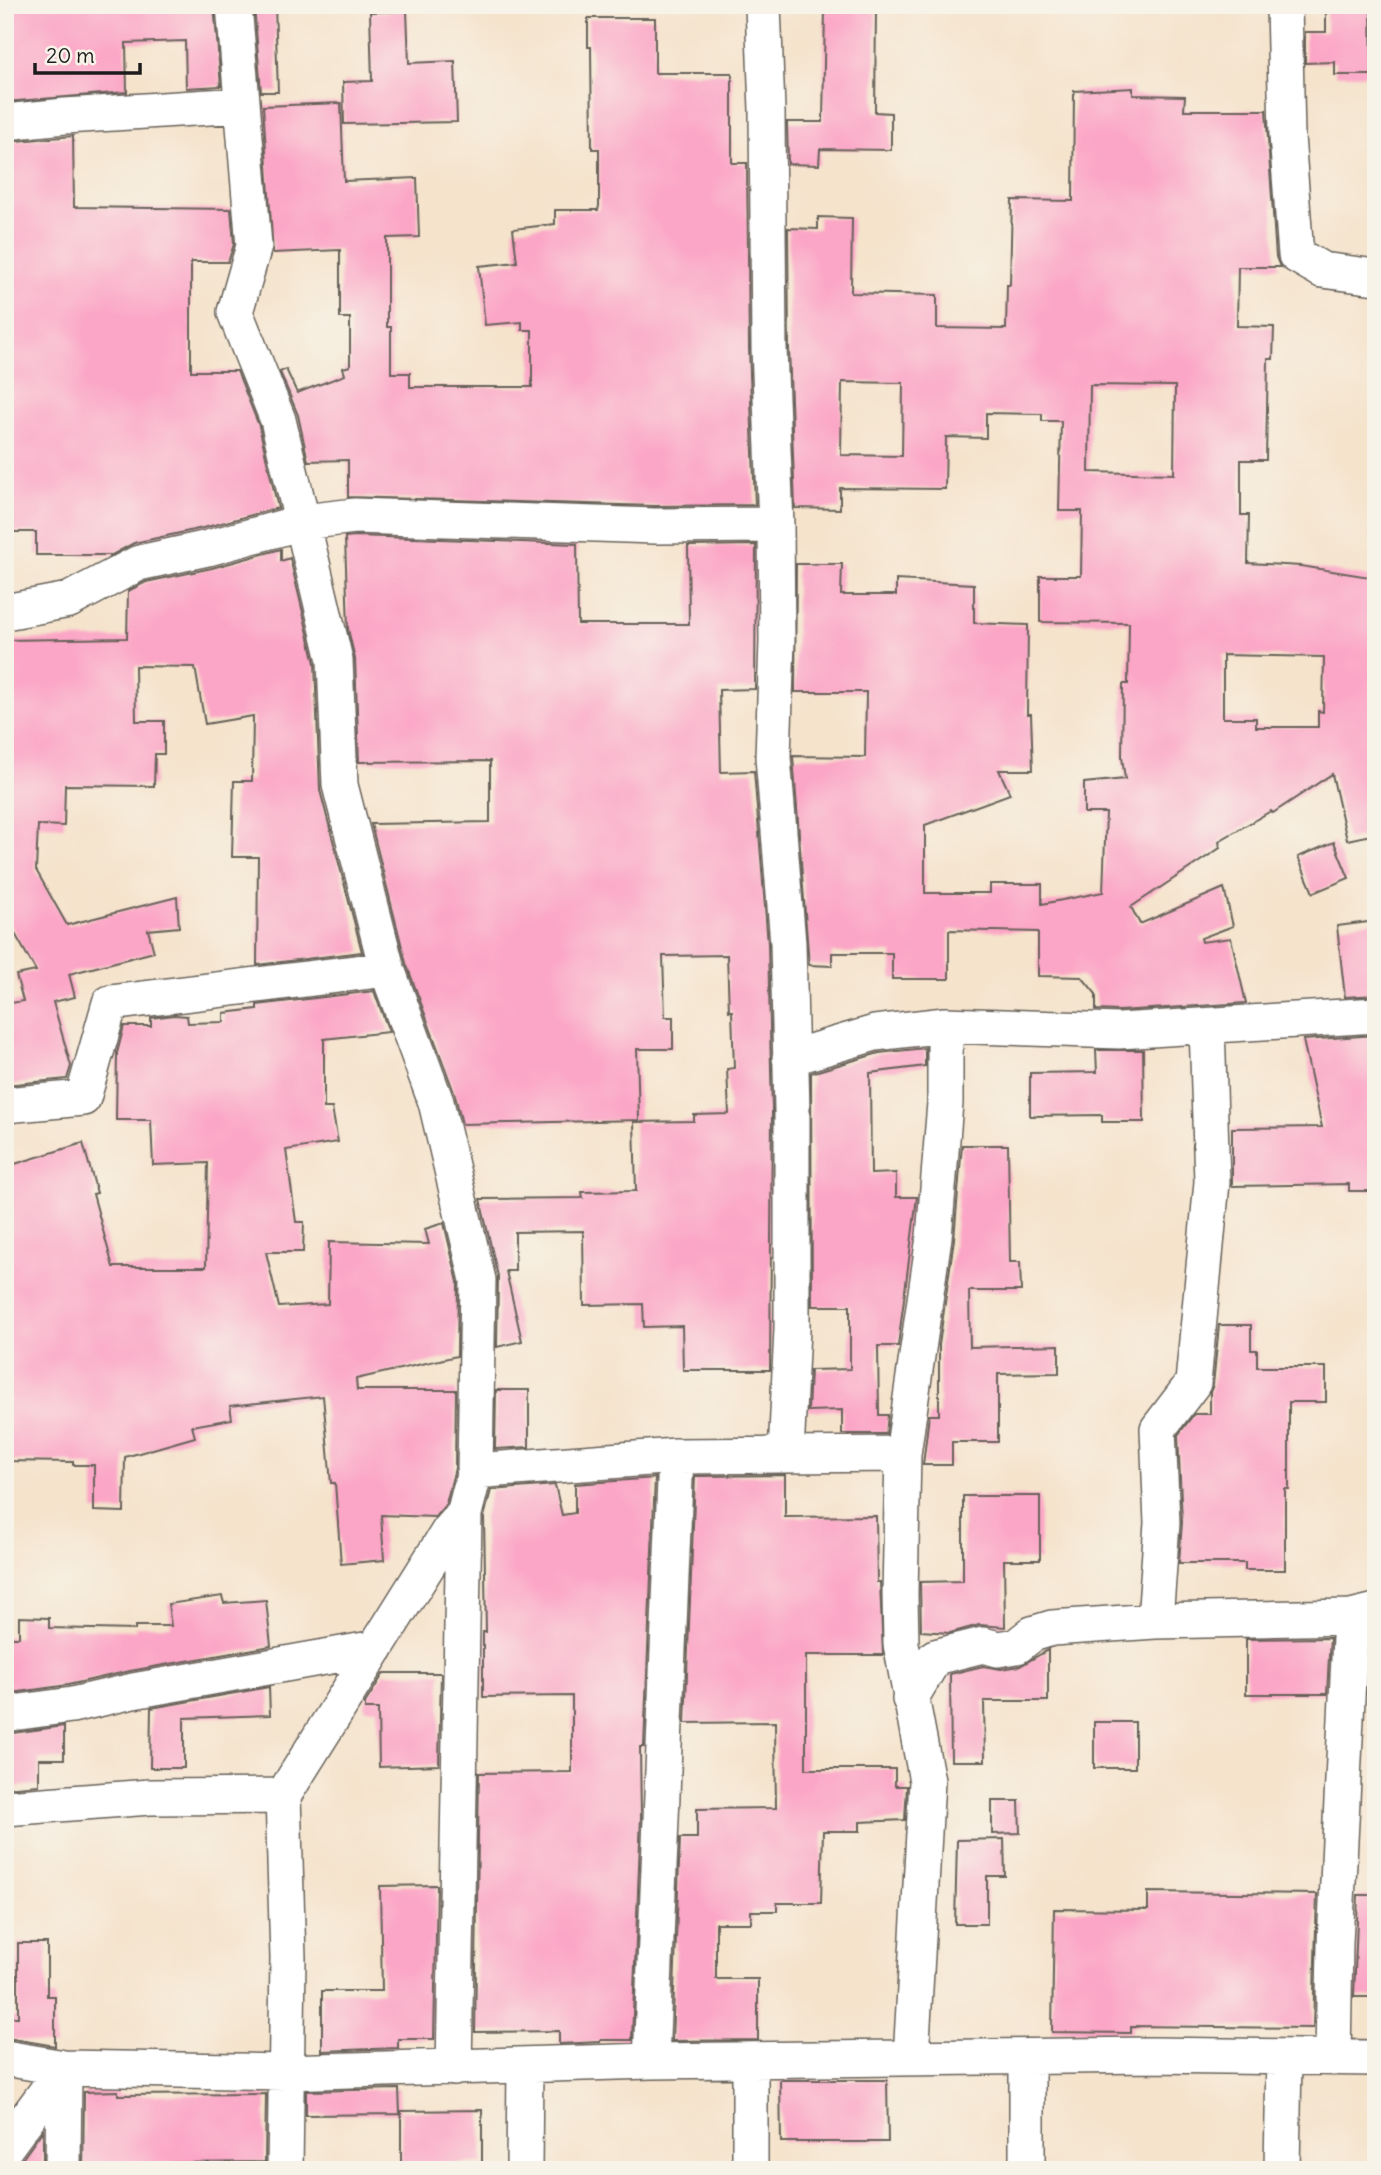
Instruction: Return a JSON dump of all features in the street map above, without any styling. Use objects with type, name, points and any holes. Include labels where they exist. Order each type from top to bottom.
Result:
[{"type":"street","points":[[234,5],[254,246],[235,312],[278,420],[335,660],[340,785],[387,969],[436,1102],[478,1280],[475,1471],[464,1514],[454,2068]]},
{"type":"street","points":[[763,5],[767,110],[769,348],[776,525],[777,641],[773,757],[788,943],[790,1058],[792,1329],[786,1455]]},
{"type":"street","points":[[1284,5],[1287,135],[1296,256],[1322,270],[1376,277]]},
{"type":"street","points":[[5,122],[242,105]]},
{"type":"street","points":[[5,611],[69,600],[139,563],[208,548],[303,522],[355,516],[655,526],[776,525]]},
{"type":"street","points":[[5,1105],[83,1098],[110,1003],[197,990],[387,969]]},
{"type":"street","points":[[790,1058],[875,1033],[945,1025],[1119,1031],[1376,1015]]},
{"type":"street","points":[[911,2058],[927,1781],[901,1644],[903,1454],[934,1237],[945,1103],[945,1025]]},
{"type":"street","points":[[1155,1621],[1163,1523],[1158,1429],[1193,1383],[1212,1182],[1207,1026]]},
{"type":"street","points":[[475,1471],[676,1455],[903,1454]]},
{"type":"street","points":[[651,2061],[676,1455]]},
{"type":"street","points":[[285,2170],[288,1958],[283,1796],[449,1531],[464,1514]]},
{"type":"street","points":[[910,1699],[935,1657],[983,1645],[998,1649],[1017,1646],[1032,1634],[1052,1628],[1155,1621],[1363,1614],[1335,1943],[1333,2058]]},
{"type":"street","points":[[5,1714],[72,1705],[134,1690],[376,1648]]},
{"type":"street","points":[[5,1808],[150,1797],[283,1796]]},
{"type":"street","points":[[5,2059],[64,2068],[285,2072],[651,2061],[1151,2055],[1376,2058]]},
{"type":"street","points":[[1027,2057],[1027,2170]]},
{"type":"street","points":[[1282,2170],[1284,2058]]},
{"type":"street","points":[[750,2060],[750,2170]]},
{"type":"street","points":[[524,2170],[525,2065]]},
{"type":"street","points":[[5,2148],[64,2068]]},
{"type":"street","points":[[63,2170],[64,2068]]},
{"type":"building","points":[[5,5],[214,5],[221,86],[186,88],[185,41],[126,43],[127,92],[5,102]]},
{"type":"building","points":[[254,5],[275,5],[278,92],[261,92]]},
{"type":"building","points":[[1326,5],[1371,5],[1372,75],[1335,75],[1335,62],[1305,63],[1305,32],[1326,32]]},
{"type":"building","points":[[825,8],[876,8],[875,112],[891,113],[891,150],[820,149],[819,165],[788,164],[787,122],[823,122]]},
{"type":"building","points":[[407,11],[409,63],[455,61],[457,122],[344,124],[343,82],[372,81],[370,12]]},
{"type":"building","points":[[588,18],[655,18],[655,73],[732,73],[732,163],[747,163],[749,348],[755,505],[655,506],[348,497],[348,460],[308,461],[298,415],[280,372],[286,369],[297,393],[345,375],[343,368],[350,366],[350,318],[340,318],[340,250],[273,253],[263,106],[341,103],[344,181],[417,178],[419,237],[387,238],[387,327],[391,327],[391,373],[410,373],[410,387],[532,387],[532,330],[522,330],[522,322],[485,325],[479,266],[517,262],[513,229],[555,224],[555,210],[598,210],[599,149],[592,149],[591,47],[588,47]]},
{"type":"building","points":[[1133,88],[1133,95],[1185,96],[1184,110],[1266,110],[1276,257],[1280,267],[1238,267],[1237,326],[1274,327],[1273,359],[1268,359],[1266,460],[1241,460],[1241,515],[1249,515],[1248,563],[1301,566],[1376,578],[1376,834],[1347,840],[1332,774],[1273,813],[1271,811],[1219,841],[1220,848],[1131,907],[1140,924],[1224,888],[1233,926],[1201,938],[1202,942],[1231,938],[1246,1003],[1096,1010],[1096,994],[1082,977],[1038,976],[1038,932],[949,930],[949,979],[892,979],[892,953],[832,953],[832,966],[809,965],[793,756],[865,757],[866,692],[795,692],[796,564],[842,564],[841,595],[896,595],[896,580],[974,584],[974,623],[1028,625],[1027,714],[1031,714],[1033,770],[999,770],[1010,794],[925,825],[925,893],[990,893],[990,884],[1042,884],[1042,904],[1103,892],[1106,813],[1084,813],[1084,783],[1125,779],[1122,757],[1123,684],[1128,684],[1129,623],[1040,622],[1040,576],[1081,576],[1082,511],[1059,511],[1061,421],[1042,421],[1042,414],[986,413],[986,438],[946,437],[945,489],[840,488],[840,509],[795,508],[789,348],[788,228],[818,229],[818,217],[852,218],[851,293],[937,295],[937,328],[1006,329],[1012,200],[1073,201],[1074,91]],"holes":[[[842,382],[903,383],[902,456],[841,455]],[[1090,385],[1175,386],[1174,474],[1089,472]],[[1223,655],[1324,657],[1323,712],[1318,711],[1318,727],[1256,727],[1256,718],[1223,718]]]},
{"type":"building","points":[[73,136],[74,207],[231,209],[234,244],[228,262],[191,262],[191,371],[237,371],[259,426],[278,508],[134,543],[112,555],[36,555],[36,532],[5,532],[5,142]]},
{"type":"building","points":[[345,537],[577,544],[578,624],[689,624],[688,546],[756,545],[755,689],[719,690],[721,772],[754,771],[768,944],[772,1111],[770,1370],[683,1370],[682,1326],[644,1327],[643,1304],[584,1305],[583,1231],[515,1232],[515,1271],[506,1271],[522,1341],[497,1347],[498,1276],[480,1199],[583,1198],[582,1192],[636,1191],[634,1122],[694,1121],[694,1115],[729,1114],[727,1069],[734,1068],[727,955],[663,956],[665,1017],[673,1017],[673,1049],[637,1049],[639,1120],[462,1124],[455,1095],[406,963],[371,824],[490,822],[490,761],[359,762],[355,659],[348,629]]},
{"type":"building","points":[[281,549],[281,561],[290,558],[315,663],[320,790],[362,952],[257,965],[258,857],[232,857],[234,781],[252,781],[253,716],[205,724],[195,667],[135,666],[136,721],[164,721],[164,754],[155,754],[154,786],[65,785],[64,826],[38,825],[36,870],[67,925],[177,897],[179,927],[148,930],[154,952],[69,974],[75,997],[53,1002],[71,1066],[67,1079],[5,1085],[5,1004],[23,1001],[16,975],[36,971],[5,916],[5,640],[127,638],[128,591],[146,582]]},
{"type":"building","points":[[1334,842],[1349,878],[1313,893],[1298,857]]},
{"type":"building","points":[[1376,921],[1376,995],[1345,997],[1337,926]]},
{"type":"building","points":[[374,991],[389,1032],[324,1039],[324,1108],[332,1108],[338,1142],[286,1150],[296,1222],[304,1222],[303,1252],[266,1252],[279,1307],[328,1304],[329,1242],[429,1244],[425,1229],[444,1223],[458,1282],[457,1356],[356,1379],[357,1390],[456,1390],[455,1468],[446,1504],[435,1517],[381,1515],[384,1560],[341,1564],[335,1483],[331,1483],[323,1396],[230,1406],[232,1419],[192,1426],[195,1437],[125,1457],[124,1512],[94,1511],[94,1465],[5,1461],[5,1167],[83,1143],[97,1193],[93,1194],[113,1267],[206,1267],[208,1163],[153,1165],[151,1120],[116,1120],[117,1053],[124,1026],[151,1026],[151,1018],[174,1015],[187,1016],[188,1023],[224,1022],[224,1013],[257,1009],[257,1005]]},
{"type":"building","points":[[1376,1035],[1376,1191],[1349,1191],[1349,1184],[1232,1186],[1232,1128],[1322,1127],[1303,1040]]},
{"type":"building","points":[[925,1048],[925,1066],[870,1073],[871,1174],[896,1173],[896,1197],[917,1197],[898,1346],[878,1346],[879,1415],[888,1415],[886,1434],[842,1434],[842,1410],[808,1411],[810,1370],[850,1369],[850,1306],[812,1306],[811,1073],[879,1053]]},
{"type":"building","points":[[1096,1050],[1143,1050],[1144,1122],[1102,1122],[1102,1115],[1030,1116],[1030,1073],[1097,1072]]},
{"type":"building","points":[[962,1145],[1008,1145],[1010,1262],[1020,1262],[1021,1291],[969,1291],[970,1347],[1059,1345],[1059,1373],[998,1374],[998,1442],[952,1442],[952,1465],[923,1465],[929,1415],[939,1415],[939,1345],[954,1239]]},
{"type":"building","points":[[1219,1325],[1251,1325],[1251,1350],[1257,1350],[1257,1367],[1326,1367],[1326,1402],[1289,1402],[1285,1570],[1245,1570],[1245,1563],[1179,1563],[1182,1522],[1178,1435],[1194,1414],[1210,1414],[1210,1392]]},
{"type":"building","points":[[496,1390],[529,1390],[529,1447],[495,1449]]},
{"type":"building","points":[[785,1475],[785,1517],[876,1516],[877,1582],[880,1582],[883,1655],[806,1655],[806,1769],[895,1769],[895,1786],[907,1786],[905,1820],[860,1822],[860,1831],[823,1831],[821,1903],[777,1903],[777,1911],[751,1911],[751,1923],[716,1923],[716,1979],[758,1979],[758,2040],[672,2041],[680,1838],[697,1838],[697,1809],[776,1808],[775,1722],[685,1723],[695,1476]]},
{"type":"building","points":[[655,1478],[644,1747],[640,1747],[641,1817],[632,2040],[559,2044],[559,2031],[475,2032],[479,1773],[572,1772],[572,1696],[483,1697],[483,1632],[486,1632],[484,1517],[491,1490],[555,1485],[562,1515],[575,1513],[575,1484]]},
{"type":"building","points":[[963,1496],[1040,1496],[1040,1560],[1004,1560],[1005,1627],[979,1625],[950,1633],[921,1631],[920,1582],[963,1581]]},
{"type":"building","points":[[222,1596],[224,1603],[266,1600],[271,1646],[68,1685],[5,1694],[5,1637],[19,1637],[19,1617],[49,1618],[49,1628],[135,1630],[135,1626],[171,1626],[168,1604]]},
{"type":"building","points":[[1376,1632],[1376,1694],[1367,1694],[1370,1633]]},
{"type":"building","points":[[1330,1638],[1327,1694],[1246,1694],[1246,1639]]},
{"type":"building","points":[[1048,1650],[1048,1701],[984,1701],[985,1761],[951,1761],[950,1674],[983,1666],[1001,1669],[1020,1666]]},
{"type":"building","points":[[384,1673],[441,1673],[439,1765],[379,1767],[378,1709],[365,1709],[365,1703]]},
{"type":"building","points":[[269,1687],[270,1715],[184,1718],[184,1768],[150,1768],[151,1708]]},
{"type":"building","points":[[1094,1722],[1135,1722],[1135,1768],[1094,1768]]},
{"type":"building","points":[[64,1726],[64,1759],[39,1759],[39,1785],[5,1788],[5,1734]]},
{"type":"building","points":[[992,1801],[1019,1801],[1020,1833],[992,1834]]},
{"type":"building","points":[[1004,1839],[1005,1876],[987,1876],[987,1924],[955,1924],[957,1840]]},
{"type":"building","points":[[437,1885],[434,2039],[398,2039],[398,2048],[322,2051],[322,1991],[382,1991],[380,1886]]},
{"type":"building","points":[[1148,1892],[1317,1894],[1313,2028],[1131,2026],[1131,2033],[1052,2032],[1054,1909],[1148,1910]]},
{"type":"building","points":[[1358,1895],[1376,1895],[1376,1997],[1354,1997]]},
{"type":"building","points":[[18,1943],[47,1943],[47,1996],[55,1996],[55,2046],[7,2038],[8,2017],[18,2017]]},
{"type":"building","points":[[780,2080],[887,2080],[888,2142],[781,2142]]},
{"type":"building","points":[[399,2089],[400,2114],[306,2115],[306,2091]]},
{"type":"building","points":[[118,2091],[118,2095],[266,2094],[265,2162],[164,2163],[164,2170],[83,2170],[84,2092]]},
{"type":"building","points":[[482,2110],[482,2163],[401,2164],[401,2111]]},
{"type":"building","points":[[43,2130],[43,2170],[15,2170],[23,2158]]}]
